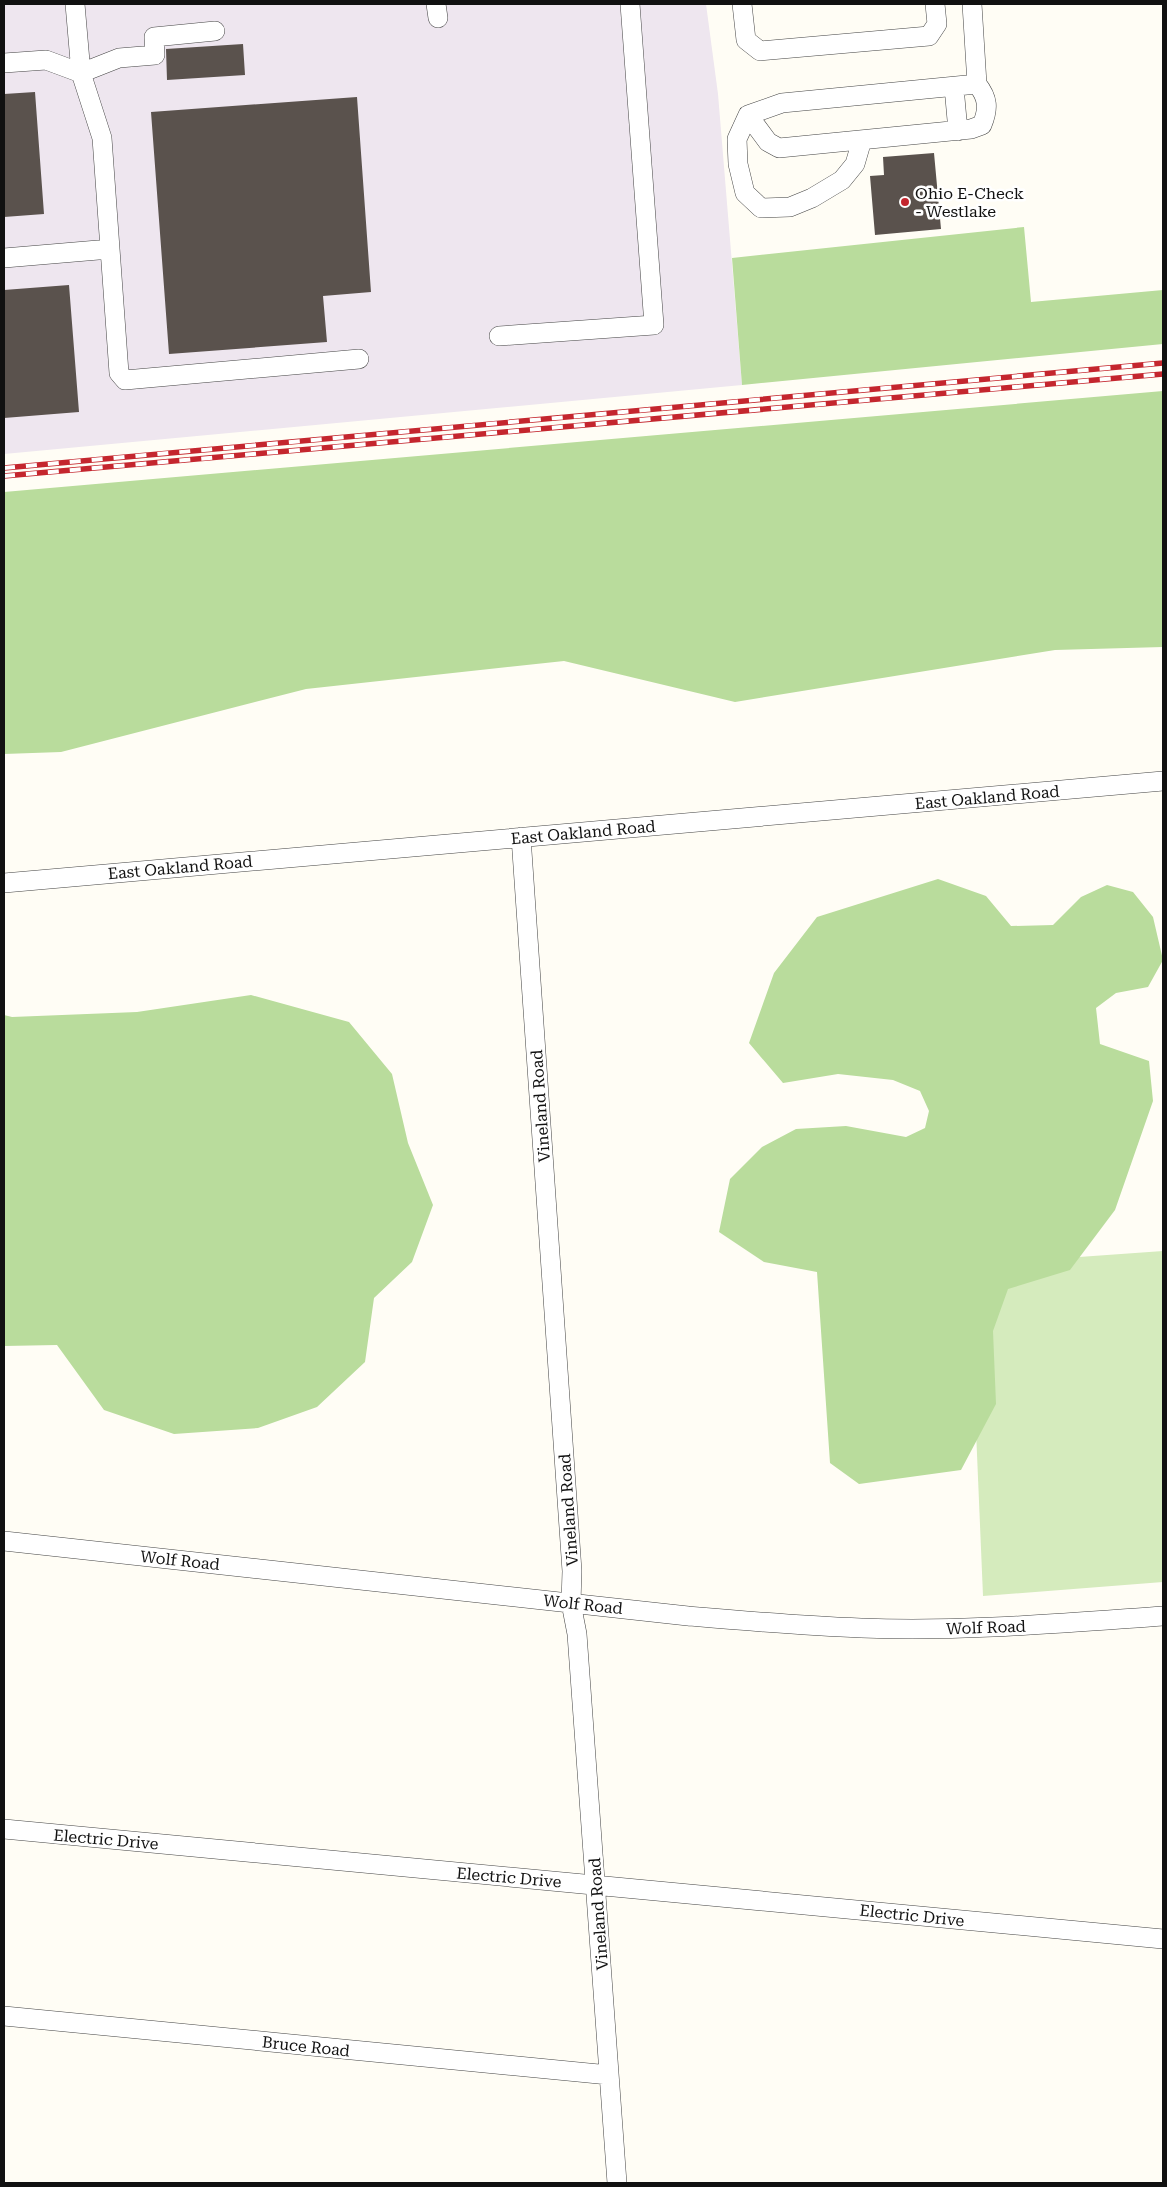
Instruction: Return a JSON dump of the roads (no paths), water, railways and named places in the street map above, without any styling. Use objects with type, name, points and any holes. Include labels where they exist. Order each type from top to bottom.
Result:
[{"type":"street","points":[[75,4],[81,73],[102,138],[119,373],[125,380],[359,359]]},
{"type":"street","points":[[499,336],[654,325],[630,4]]},
{"type":"street","points":[[742,4],[746,40],[760,51],[929,36],[937,24],[935,4]]},
{"type":"street","points":[[748,115],[768,142],[779,148],[971,130],[982,125],[987,112],[986,95],[977,84],[972,4]]},
{"type":"street","points":[[4,63],[46,60],[81,73],[119,58],[155,55],[154,38],[215,31]]},
{"type":"street","points":[[862,140],[855,164],[842,180],[812,198],[790,207],[761,208],[745,193],[738,164],[737,139],[748,115],[782,103],[977,84]]},
{"type":"street","points":[[954,87],[958,131]]},
{"type":"street","points":[[4,258],[110,249]]},
{"type":"street","name":"East Oakland Road","points":[[4,883],[1163,782]]},
{"type":"street","name":"Vineland Road","points":[[521,837],[572,1571],[572,1602],[578,1641],[617,2183]]},
{"type":"street","name":"Wolf Road","points":[[4,1541],[688,1616],[862,1628],[942,1629],[1024,1626],[1163,1616]]},
{"type":"street","name":"Electric Drive","points":[[4,1829],[1163,1940]]},
{"type":"street","name":"Bruce Road","points":[[4,2016],[609,2075]]},
{"type":"railway","points":[[4,468],[1163,363]]},
{"type":"railway","points":[[4,476],[1163,374]]},
{"type":"place","name":"Ohio E-Check - Westlake","points":[[905,202]]}]
